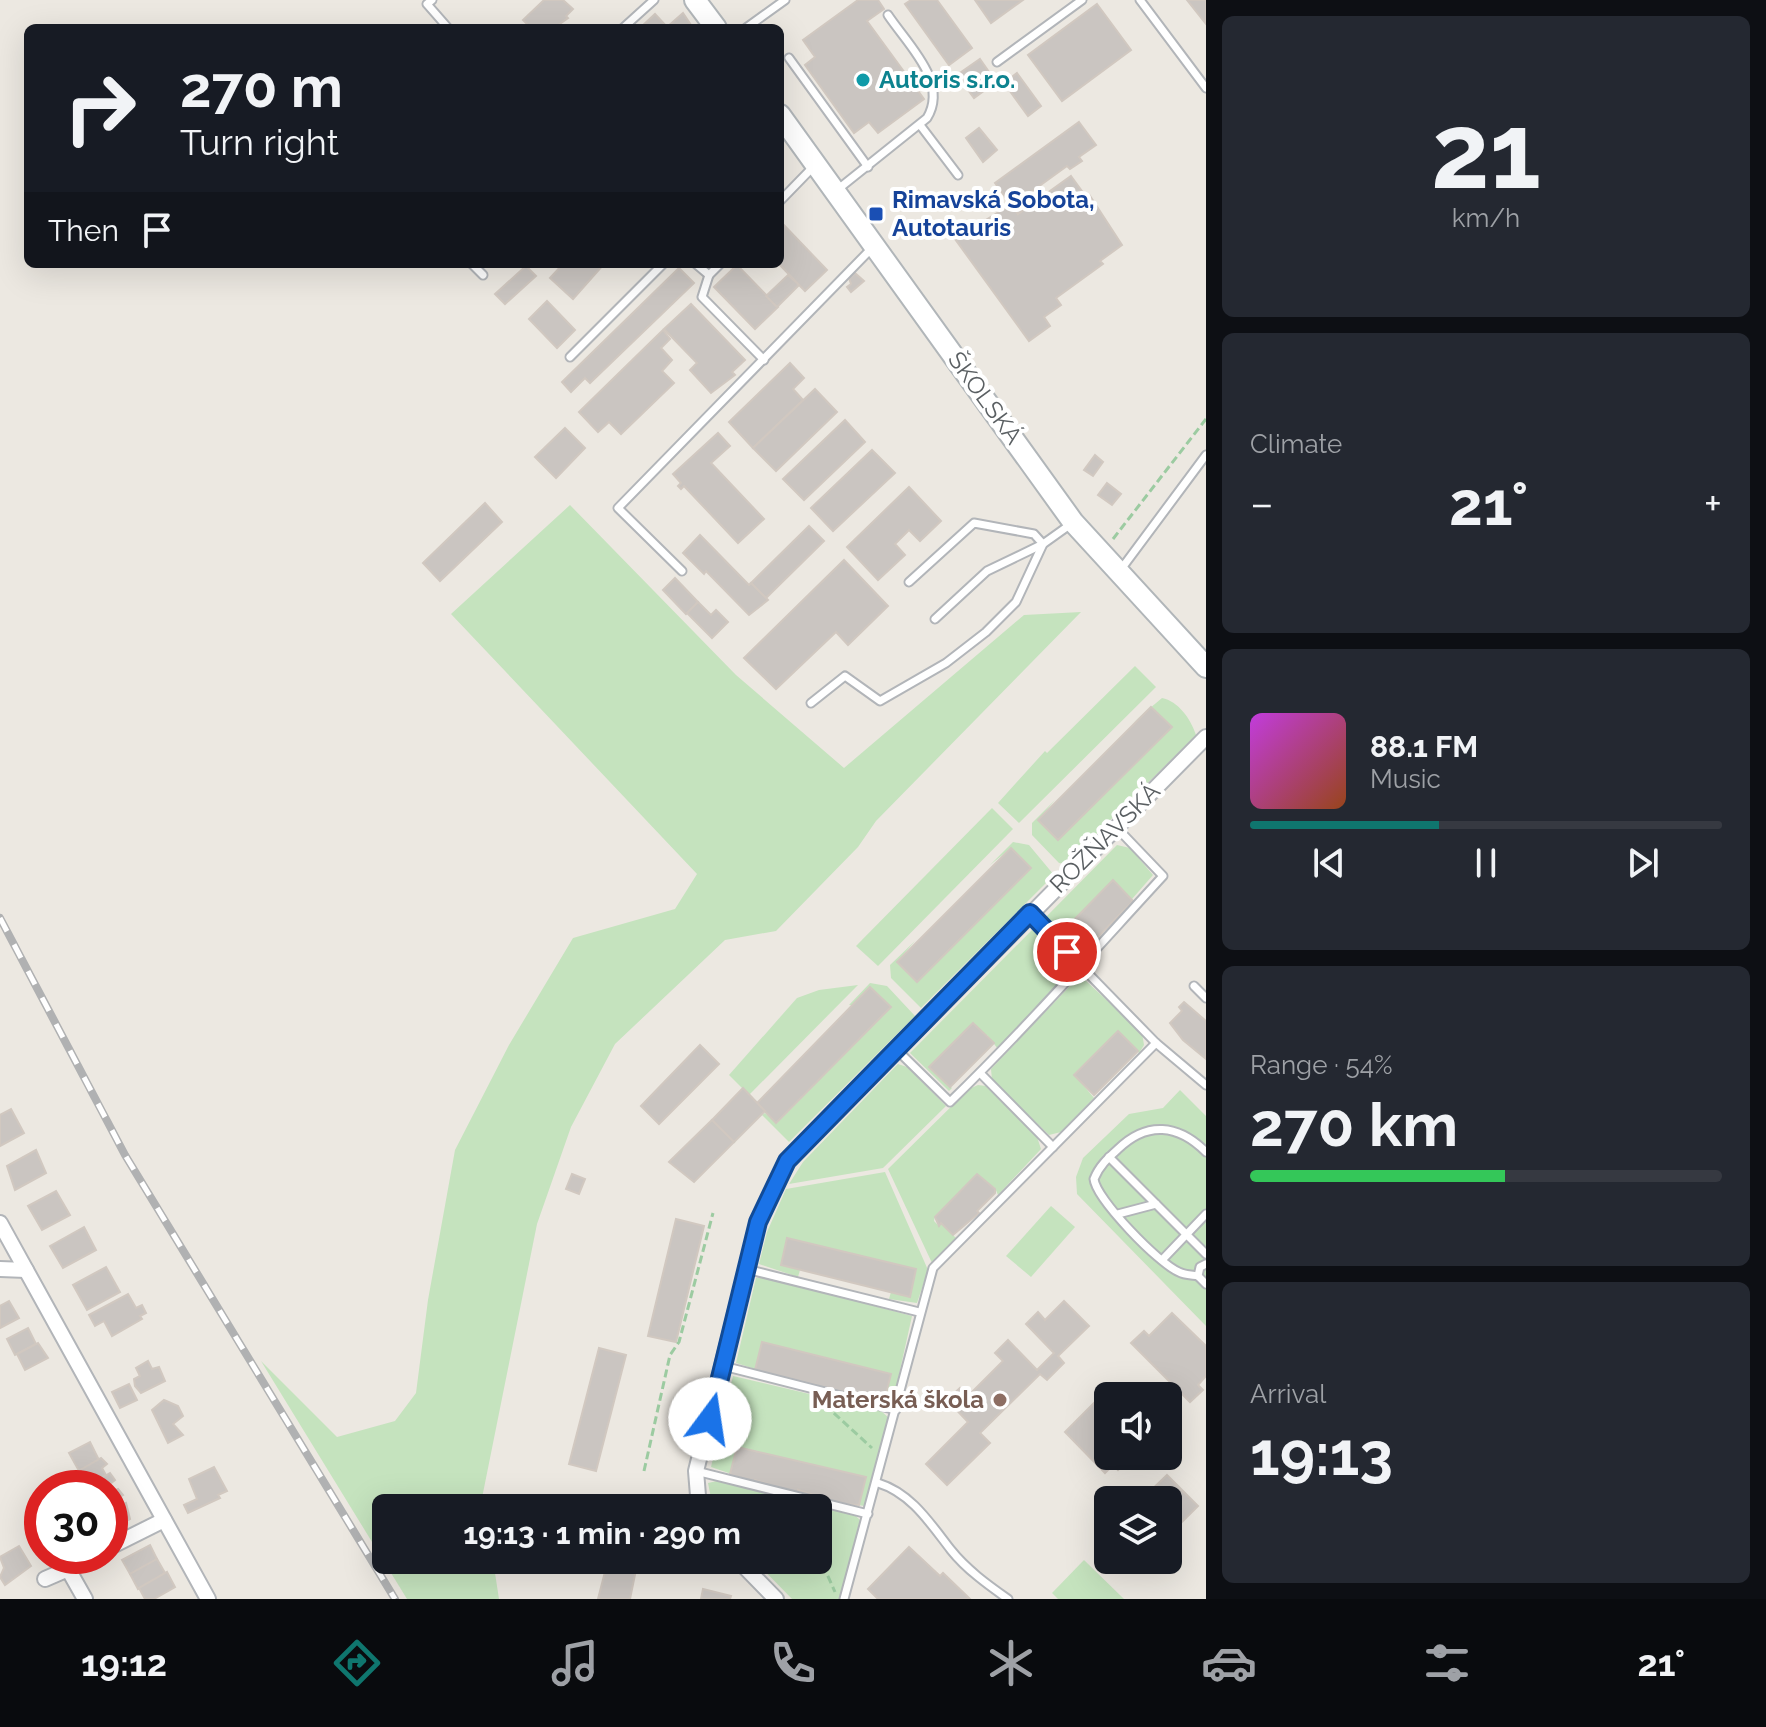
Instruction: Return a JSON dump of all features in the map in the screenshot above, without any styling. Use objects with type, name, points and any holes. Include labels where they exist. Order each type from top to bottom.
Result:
[{"type":"main road","points":[[695,0],[713,24]]},
{"type":"main road","name":"ŠKOLSKÁ","points":[[784,120],[1073,522],[1206,667]]},
{"type":"street","name":"ROŽŇAVSKÁ","points":[[698,1494],[696,1471],[758,1222],[787,1161],[1206,737]]},
{"type":"street","points":[[0,1223],[208,1599]]},
{"type":"street","points":[[0,1269],[26,1270]]},
{"type":"street","points":[[128,1538],[164,1520]]},
{"type":"street","points":[[45,1579],[56,1574]]},
{"type":"street","points":[[71,1574],[85,1599]]},
{"type":"street","points":[[752,1574],[776,1599]]},
{"type":"lane","points":[[432,0],[427,4],[444,24]]},
{"type":"lane","points":[[627,24],[654,0]]},
{"type":"lane","points":[[752,24],[785,0]]},
{"type":"lane","points":[[997,62],[1082,0]]},
{"type":"lane","points":[[1140,0],[1206,88]]},
{"type":"lane","points":[[835,191],[920,125],[933,109],[934,83],[888,15]]},
{"type":"lane","points":[[789,58],[868,167]]},
{"type":"lane","points":[[920,125],[958,175]]},
{"type":"lane","points":[[784,197],[816,164]]},
{"type":"lane","points":[[682,571],[618,508],[875,245]]},
{"type":"lane","points":[[476,268],[483,275]]},
{"type":"lane","points":[[570,357],[659,268]]},
{"type":"lane","points":[[701,268],[709,275]]},
{"type":"lane","points":[[716,268],[709,275],[702,297],[764,360]]},
{"type":"lane","points":[[1118,574],[1206,455]]},
{"type":"lane","points":[[935,619],[987,571],[1043,544],[1073,522]]},
{"type":"lane","points":[[909,582],[974,523],[1034,534],[1043,544]]},
{"type":"lane","points":[[811,703],[845,676],[880,701],[946,663],[986,632],[1016,602],[1043,544]]},
{"type":"lane","points":[[897,1050],[950,1102],[980,1073],[1082,968],[1163,876],[1115,827]]},
{"type":"lane","points":[[1030,913],[1156,1043],[1206,1085]]},
{"type":"lane","points":[[1194,986],[1206,998]]},
{"type":"lane","points":[[844,1599],[878,1483],[919,1312],[933,1268],[1156,1043]]},
{"type":"lane","points":[[980,1073],[1053,1147]]},
{"type":"lane","points":[[1206,1152],[1193,1139],[1165,1128],[1139,1132],[1097,1171],[1095,1189],[1163,1259],[1181,1273],[1198,1276],[1206,1284]]},
{"type":"lane","points":[[1109,1157],[1206,1254]]},
{"type":"lane","points":[[1118,1214],[1156,1204]]},
{"type":"lane","points":[[1163,1259],[1206,1214]]},
{"type":"lane","points":[[1198,1276],[1200,1267],[1206,1264]]},
{"type":"lane","points":[[746,1269],[919,1312]]},
{"type":"lane","points":[[723,1366],[896,1410]]},
{"type":"lane","points":[[696,1471],[868,1514]]},
{"type":"lane","points":[[878,1483],[899,1491],[937,1529],[952,1551],[987,1585],[1008,1599]]},
{"type":"path","points":[[1100,554],[1206,419]]},
{"type":"path","points":[[644,1471],[670,1355],[679,1342],[713,1213]]},
{"type":"path","points":[[822,1391],[820,1400],[884,1458]]},
{"type":"path","points":[[827,1574],[837,1598]]},
{"type":"green space","points":[[570,505],[736,675],[844,768],[1024,615],[1081,612],[876,821],[858,847],[776,931],[725,940],[615,1044],[571,1127],[537,1224],[483,1494],[372,1494],[372,1542],[261,1361],[337,1437],[395,1421],[416,1393],[428,1300],[455,1150],[509,1045],[573,938],[675,909],[697,874],[451,614]]},
{"type":"green space","points":[[1135,666],[1156,687],[1019,823],[998,803],[1045,751],[1047,753]]},
{"type":"green space","points":[[1162,698],[1183,712],[1196,735],[1066,864],[1059,863],[1032,835],[1032,823],[1055,800],[1038,820],[1058,840],[1171,728],[1152,707],[1130,725]]},
{"type":"green space","points":[[992,808],[1013,829],[878,966],[856,946]]},
{"type":"green space","points":[[1013,842],[1029,845],[1054,875],[921,1008],[891,978],[890,965],[915,941],[897,962],[917,982],[1031,868],[1011,848],[990,865]]},
{"type":"green space","points":[[1117,845],[1130,848],[1153,875],[1132,899],[1113,881],[1071,929],[1092,948],[1082,952],[1060,938],[1046,917]]},
{"type":"green space","points":[[1032,930],[1039,931],[1057,945],[1070,971],[998,1049],[987,1035],[932,1070],[952,1088],[949,1091],[910,1053]]},
{"type":"green space","points":[[1085,980],[1142,1033],[1144,1045],[1139,1053],[1118,1031],[1074,1074],[1094,1098],[1061,1132],[1049,1135],[992,1080],[991,1069],[1070,986]]},
{"type":"green space","points":[[870,983],[887,986],[915,1016],[789,1142],[762,1115],[765,1113],[777,1123],[890,1008],[849,1005]]},
{"type":"green space","points":[[858,985],[749,1095],[729,1075],[797,998],[819,990]]},
{"type":"green space","points":[[898,1064],[907,1067],[946,1106],[883,1168],[789,1184],[803,1162]]},
{"type":"green space","points":[[986,1086],[1037,1137],[1041,1149],[998,1195],[995,1188],[977,1175],[935,1216],[934,1221],[939,1226],[941,1223],[956,1238],[932,1263],[888,1169],[969,1089]]},
{"type":"green space","points":[[1180,1090],[1206,1116],[1206,1326],[1077,1194],[1076,1177],[1083,1158],[1129,1114],[1163,1108]]},
{"type":"green space","points":[[885,1172],[928,1270],[917,1303],[889,1299],[891,1292],[910,1297],[916,1269],[788,1238],[781,1265],[800,1270],[798,1277],[759,1264],[767,1232],[786,1189]]},
{"type":"green space","points":[[1051,1206],[1075,1227],[1031,1277],[1006,1256]]},
{"type":"green space","points":[[765,1277],[912,1316],[894,1397],[884,1403],[866,1398],[884,1401],[762,1343],[755,1369],[736,1363],[756,1278]]},
{"type":"green space","points":[[733,1376],[881,1411],[889,1418],[865,1506],[841,1503],[859,1505],[866,1477],[737,1447],[731,1474],[711,1467]]},
{"type":"green space","points":[[717,1481],[771,1494],[710,1494],[708,1483]]},
{"type":"green space","points":[[832,1509],[854,1514],[860,1520],[840,1599],[792,1599],[768,1574],[832,1574]]},
{"type":"green space","points":[[1084,1560],[1094,1570],[1094,1574],[1098,1574],[1124,1599],[1058,1599],[1052,1593]]},
{"type":"green space","points":[[392,1574],[495,1574],[499,1599],[407,1599]]},
{"type":"building","points":[[544,0],[563,0],[573,9],[560,24],[527,24],[523,20]]},
{"type":"building","name":"Autoris s.r.o.","points":[[858,0],[878,0],[884,9],[867,21],[924,99],[878,133],[869,122],[854,133],[805,65],[815,57],[803,40]]},
{"type":"building","points":[[911,0],[937,0],[972,48],[949,65],[905,4]]},
{"type":"building","points":[[975,0],[1023,0],[991,23]]},
{"type":"building","points":[[1187,0],[1206,0],[1206,24]]},
{"type":"building","points":[[1097,4],[1131,50],[1062,101],[1028,55]]},
{"type":"building","points":[[683,13],[690,24],[670,24]]},
{"type":"building","points":[[655,14],[664,24],[644,24]]},
{"type":"building","points":[[980,59],[996,82],[974,98],[957,75]]},
{"type":"building","points":[[1017,73],[1041,106],[1028,116],[1004,83]]},
{"type":"building","points":[[1079,122],[1096,145],[1079,157],[1082,161],[1070,169],[1067,166],[1020,200],[1026,208],[1018,214],[995,183]]},
{"type":"building","points":[[979,128],[997,150],[983,162],[966,138]]},
{"type":"building","points":[[1071,176],[1087,198],[1090,196],[1122,245],[1100,261],[1103,264],[1056,298],[1061,305],[1044,317],[1050,326],[1029,341],[955,239],[1007,207],[1012,206],[1018,214]]},
{"type":"building","points":[[784,225],[827,270],[805,291],[783,268]]},
{"type":"building","points":[[524,268],[536,276],[505,304],[495,294]]},
{"type":"building","points":[[559,268],[600,268],[573,299],[550,278]]},
{"type":"building","points":[[679,268],[694,283],[590,383],[585,378],[571,392],[562,382]]},
{"type":"building","points":[[734,268],[740,268],[778,307],[755,329],[714,287]]},
{"type":"building","points":[[855,273],[864,281],[851,292],[847,287],[851,284],[849,278]]},
{"type":"building","points":[[788,275],[799,285],[777,307],[766,296]]},
{"type":"building","points":[[547,301],[575,330],[557,348],[529,319]]},
{"type":"building","points":[[691,304],[745,360],[732,372],[735,375],[711,393],[690,370],[697,363],[664,329]]},
{"type":"building","points":[[663,330],[670,339],[661,348],[672,360],[662,371],[674,383],[621,434],[609,422],[598,432],[579,412]]},
{"type":"building","points":[[790,363],[804,378],[793,389],[803,400],[753,448],[729,422]]},
{"type":"building","points":[[815,389],[837,412],[776,471],[753,448]]},
{"type":"building","points":[[845,420],[865,442],[804,500],[783,479]]},
{"type":"building","points":[[565,428],[585,448],[556,478],[535,457]]},
{"type":"building","points":[[718,433],[730,446],[711,463],[764,519],[738,543],[684,486],[681,489],[678,486],[681,483],[673,474]]},
{"type":"building","points":[[872,450],[895,473],[833,531],[811,508]]},
{"type":"building","points":[[1095,455],[1103,462],[1093,476],[1084,470]]},
{"type":"building","points":[[1107,483],[1121,494],[1112,505],[1098,495]]},
{"type":"building","points":[[909,487],[941,521],[920,541],[909,530],[895,544],[905,555],[878,580],[847,547]]},
{"type":"building","points":[[485,503],[502,522],[440,581],[423,563]]},
{"type":"building","points":[[809,526],[824,541],[766,598],[751,583]]},
{"type":"building","points":[[700,535],[768,600],[749,615],[706,571],[704,574],[683,553]]},
{"type":"building","points":[[844,560],[888,606],[848,645],[836,632],[776,689],[744,658]]},
{"type":"building","points":[[675,578],[698,602],[686,614],[663,590]]},
{"type":"building","points":[[698,602],[711,615],[716,610],[728,622],[712,638],[687,613]]},
{"type":"building","points":[[1151,707],[1172,727],[1058,840],[1038,820]]},
{"type":"building","points":[[1011,848],[1031,868],[917,982],[897,962]]},
{"type":"building","points":[[1113,880],[1133,901],[1090,945],[1069,925]]},
{"type":"building","points":[[870,987],[891,1007],[776,1123],[757,1103]]},
{"type":"building","points":[[1184,1002],[1206,1021],[1206,1059],[1183,1040],[1170,1023],[1182,1011],[1179,1007]]},
{"type":"building","points":[[973,1023],[994,1043],[950,1087],[929,1067]]},
{"type":"building","points":[[1118,1031],[1138,1051],[1094,1095],[1074,1075]]},
{"type":"building","points":[[700,1045],[719,1064],[659,1124],[641,1106]]},
{"type":"building","points":[[743,1088],[765,1111],[734,1142],[712,1120]]},
{"type":"building","points":[[11,1109],[24,1133],[0,1146],[0,1115]]},
{"type":"building","points":[[712,1120],[734,1142],[694,1182],[669,1162]]},
{"type":"building","points":[[36,1150],[46,1173],[15,1190],[7,1166]]},
{"type":"building","points":[[572,1174],[585,1179],[579,1194],[566,1189]]},
{"type":"building","points":[[977,1174],[995,1189],[995,1193],[977,1211],[979,1213],[953,1235],[941,1223],[939,1226],[935,1217]]},
{"type":"building","points":[[56,1191],[70,1215],[42,1230],[28,1206]]},
{"type":"building","points":[[676,1219],[704,1226],[676,1342],[648,1336]]},
{"type":"building","points":[[84,1227],[96,1250],[63,1268],[50,1246]]},
{"type":"building","points":[[787,1238],[916,1269],[910,1297],[781,1265]]},
{"type":"building","points":[[106,1267],[120,1292],[87,1310],[73,1285]]},
{"type":"building","points":[[128,1294],[136,1308],[142,1305],[146,1313],[140,1316],[142,1319],[112,1336],[104,1321],[95,1326],[89,1315]]},
{"type":"building","points":[[9,1301],[19,1318],[0,1328],[0,1306]]},
{"type":"building","points":[[1064,1301],[1089,1326],[1058,1356],[1064,1363],[1047,1380],[1040,1374],[980,1433],[990,1443],[947,1485],[926,1464],[968,1422],[947,1400],[960,1388],[968,1396],[1003,1361],[995,1353],[1008,1340],[1037,1370],[1054,1353],[1026,1324],[1038,1312],[1045,1320]]},
{"type":"building","points":[[1172,1313],[1206,1346],[1206,1376],[1198,1385],[1203,1390],[1190,1402],[1182,1394],[1182,1382],[1170,1382],[1131,1343],[1144,1331],[1149,1336]]},
{"type":"building","points":[[28,1328],[36,1344],[15,1355],[7,1339]]},
{"type":"building","points":[[762,1342],[891,1374],[884,1402],[866,1397],[865,1400],[823,1387],[822,1390],[817,1385],[755,1370]]},
{"type":"building","points":[[38,1343],[48,1358],[25,1370],[17,1354]]},
{"type":"building","points":[[599,1348],[626,1355],[596,1471],[569,1464]]},
{"type":"building","points":[[148,1361],[152,1369],[159,1367],[165,1381],[141,1393],[135,1386],[134,1379],[140,1376],[136,1368]]},
{"type":"building","points":[[129,1384],[137,1400],[120,1408],[112,1392]]},
{"type":"building","points":[[164,1400],[178,1406],[183,1416],[173,1424],[183,1435],[168,1443],[152,1410]]},
{"type":"building","points":[[1094,1403],[1094,1462],[1065,1432]]},
{"type":"building","points":[[90,1442],[99,1460],[78,1470],[69,1453]]},
{"type":"building","points":[[737,1447],[866,1477],[859,1505],[832,1501],[832,1494],[810,1494],[798,1490],[798,1493],[730,1474]]},
{"type":"building","points":[[101,1458],[107,1464],[103,1470],[80,1470]]},
{"type":"building","points":[[214,1467],[227,1491],[218,1495],[220,1498],[188,1513],[184,1505],[197,1499],[189,1479]]},
{"type":"building","points":[[1167,1475],[1178,1486],[1156,1486]]},
{"type":"building","points":[[1182,1490],[1198,1506],[1182,1522]]},
{"type":"building","points":[[150,1545],[157,1559],[130,1574],[128,1557]]},
{"type":"building","points":[[19,1546],[24,1554],[24,1571],[5,1585],[0,1577],[4,1568],[0,1557]]},
{"type":"building","points":[[909,1547],[970,1599],[878,1599],[868,1589]]},
{"type":"building","points":[[157,1559],[165,1573],[138,1589],[130,1574]]},
{"type":"building","points":[[167,1572],[175,1587],[154,1599],[145,1599],[139,1588]]},
{"type":"building","points":[[604,1574],[635,1574],[630,1599],[598,1599]]},
{"type":"building","points":[[703,1589],[731,1596],[730,1599],[701,1599]]},
{"type":"railway","points":[[0,918],[125,1155],[395,1599]]},
{"type":"place","name":"Autoris s.r.o.","points":[[863,80]]},
{"type":"place","name":"Rimavská Sobota, Autotauris","points":[[876,214]]},
{"type":"place","name":"Materská škola","points":[[1000,1400]]},
{"type":"route","points":[[710,1419],[758,1222],[787,1161],[1030,913],[1067,952]]}]
